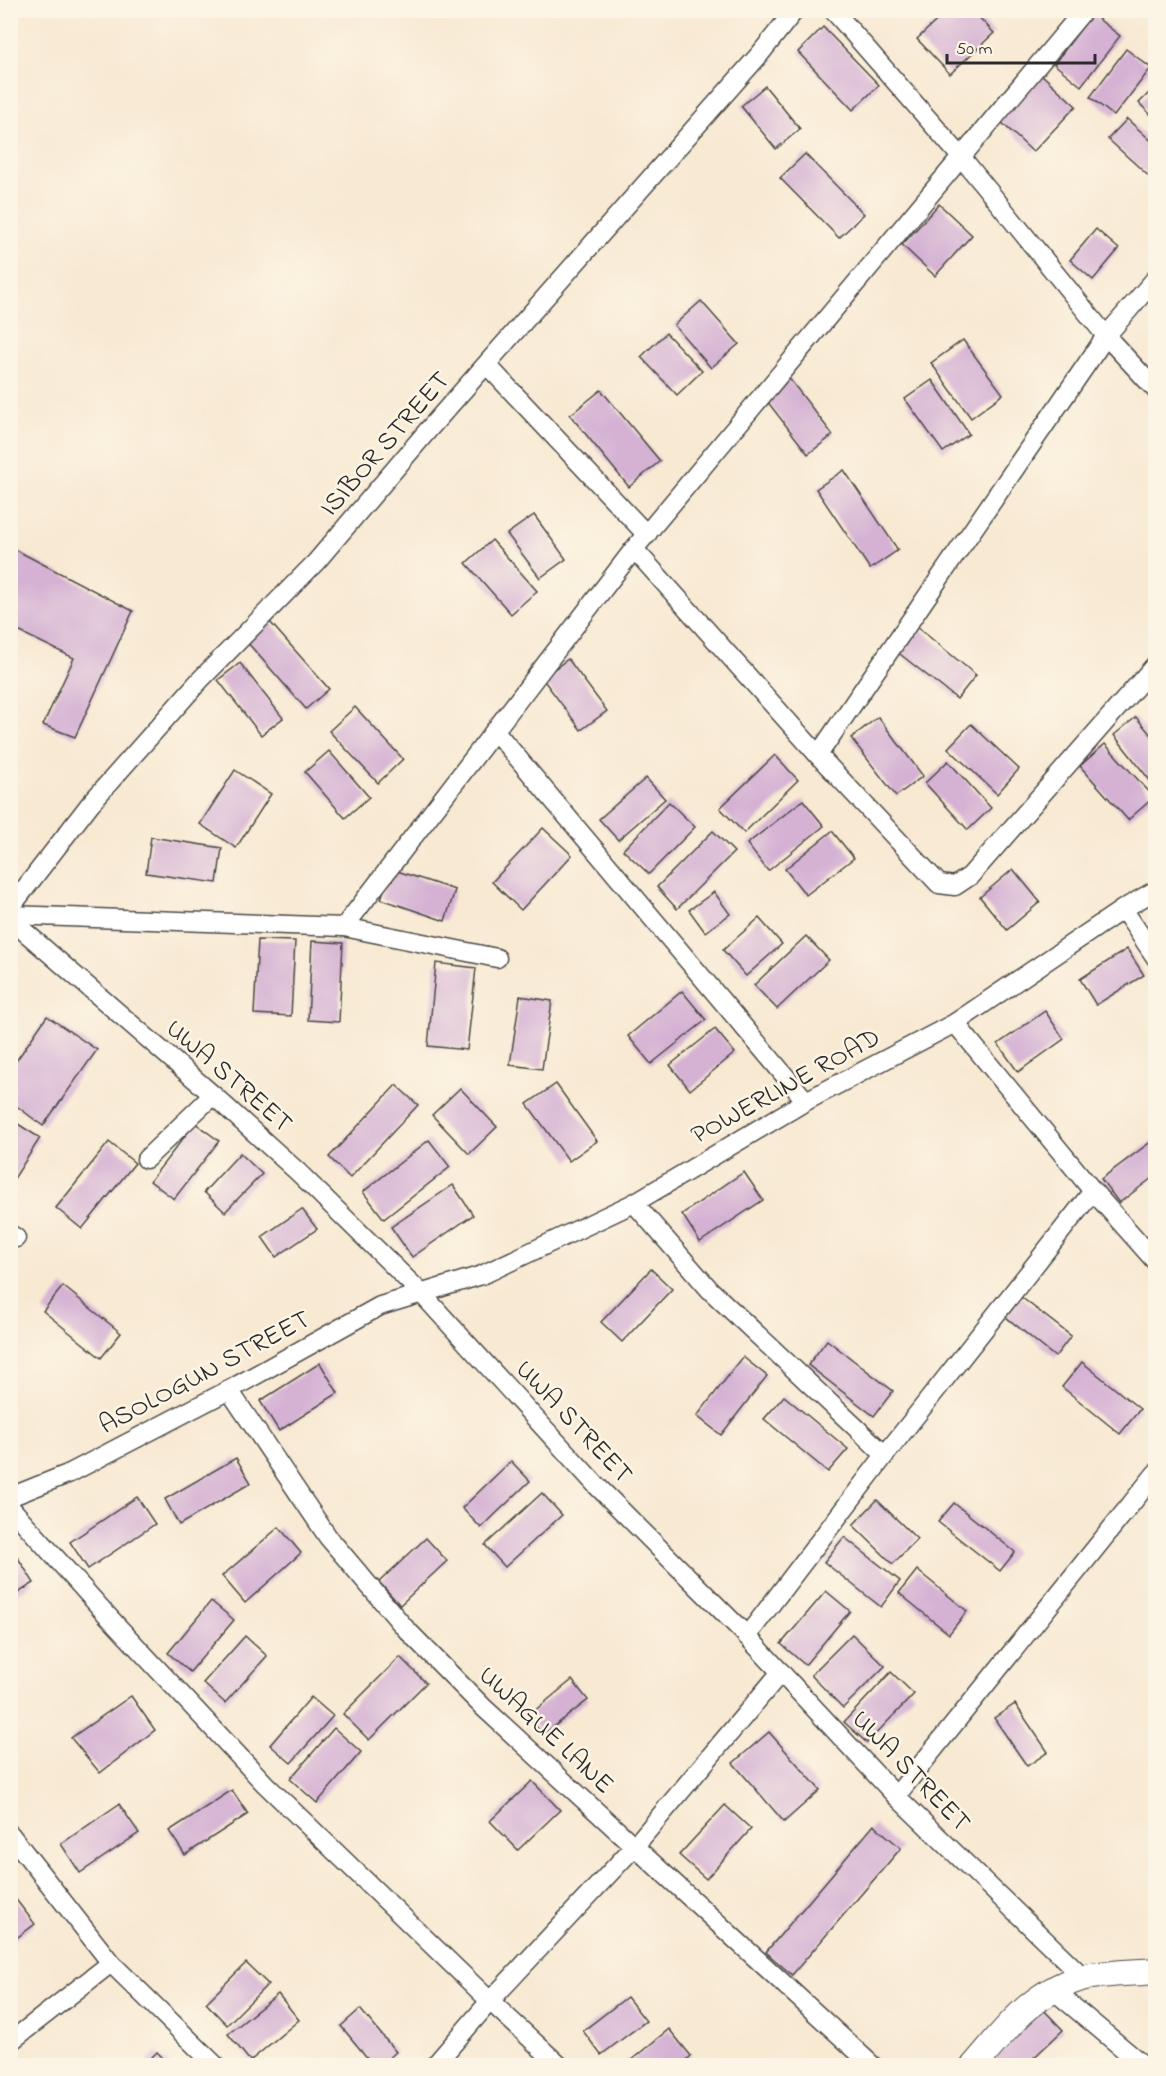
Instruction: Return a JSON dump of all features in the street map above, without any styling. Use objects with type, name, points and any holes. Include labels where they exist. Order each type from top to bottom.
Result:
[{"type":"street","name":"ISIBOR STREET","points":[[10,908],[90,804],[200,680],[316,562],[429,429],[760,54],[795,10]]},
{"type":"street","points":[[833,10],[962,158],[1106,336],[1155,390]]},
{"type":"street","points":[[344,927],[634,549],[1084,10]]},
{"type":"street","points":[[818,755],[1106,336],[1155,278]]},
{"type":"street","points":[[487,365],[647,535]]},
{"type":"street","points":[[634,549],[818,755],[939,884],[955,886],[970,876],[1155,664]]},
{"type":"street","points":[[495,731],[806,1101]]},
{"type":"street","name":"POWERLINE ROAD","points":[[422,1294],[482,1275],[634,1203],[806,1101],[956,1023],[1123,909],[1155,890]]},
{"type":"street","points":[[1123,909],[1155,958]]},
{"type":"street","points":[[10,917],[344,927],[497,958]]},
{"type":"street","name":"UWA STREET","points":[[10,917],[298,1172],[422,1294],[596,1485],[747,1636],[896,1797],[1083,1977]]},
{"type":"street","points":[[956,1023],[1093,1191],[1155,1262]]},
{"type":"street","points":[[147,1159],[213,1095]]},
{"type":"street","points":[[747,1636],[885,1455],[1093,1191]]},
{"type":"street","points":[[634,1203],[710,1290],[885,1455]]},
{"type":"street","name":"ASOLOGUN STREET","points":[[10,1497],[70,1473],[229,1390],[380,1306],[422,1294]]},
{"type":"street","name":"UWAGUE LANE","points":[[229,1390],[328,1537],[405,1628],[483,1707],[873,2066]]},
{"type":"street","points":[[896,1797],[1155,1473]]},
{"type":"street","points":[[10,1507],[265,1784],[560,2066]]},
{"type":"street","points":[[434,2066],[490,2001],[634,1847],[781,1672]]},
{"type":"street","points":[[10,1834],[111,1963],[216,2066]]},
{"type":"street","points":[[10,2042],[111,1963]]},
{"type":"street","points":[[974,2066],[1020,2012],[1052,1989],[1083,1977],[1155,1971]]},
{"type":"street","points":[[1052,1989],[1144,2066]]},
{"type":"building","points":[[948,10],[972,10],[994,33],[950,74],[917,39]]},
{"type":"building","points":[[1092,14],[1120,36],[1081,86],[1054,64]]},
{"type":"building","points":[[823,27],[879,85],[853,110],[798,52]]},
{"type":"building","points":[[1126,49],[1151,68],[1114,116],[1090,97]]},
{"type":"building","points":[[1042,75],[1076,106],[1033,152],[999,120]]},
{"type":"building","points":[[765,86],[800,129],[776,149],[741,106]]},
{"type":"building","points":[[1156,86],[1156,120],[1139,103]]},
{"type":"building","points":[[1127,119],[1156,145],[1154,181],[1108,139]]},
{"type":"building","points":[[805,154],[864,214],[839,238],[780,178]]},
{"type":"building","points":[[939,204],[972,235],[935,276],[902,245]]},
{"type":"building","points":[[1096,229],[1119,249],[1093,280],[1070,260]]},
{"type":"building","points":[[701,301],[739,344],[711,368],[674,325]]},
{"type":"building","points":[[666,333],[702,371],[677,395],[641,357]]},
{"type":"building","points":[[963,340],[1003,394],[971,418],[931,363]]},
{"type":"building","points":[[788,377],[833,435],[808,454],[763,396]]},
{"type":"building","points":[[932,380],[969,434],[943,452],[905,399]]},
{"type":"building","points":[[601,390],[660,461],[629,487],[570,415]]},
{"type":"building","points":[[844,470],[898,550],[870,569],[816,489]]},
{"type":"building","points":[[534,515],[566,559],[540,578],[507,534]]},
{"type":"building","points":[[492,540],[537,591],[511,614],[466,563]]},
{"type":"building","points":[[10,547],[133,611],[75,737],[43,725],[74,658],[10,627]]},
{"type":"building","points":[[270,622],[329,689],[306,709],[247,642]]},
{"type":"building","points":[[916,626],[976,675],[957,699],[896,651]]},
{"type":"building","points":[[568,659],[607,711],[581,730],[542,678]]},
{"type":"building","points":[[240,663],[283,718],[261,735],[218,680]]},
{"type":"building","points":[[355,707],[403,759],[378,783],[329,731]]},
{"type":"building","points":[[878,717],[923,776],[896,796],[851,738]]},
{"type":"building","points":[[1136,717],[1156,741],[1156,788],[1114,735]]},
{"type":"building","points":[[971,724],[1019,769],[997,794],[948,748]]},
{"type":"building","points":[[1105,744],[1154,797],[1128,820],[1080,766]]},
{"type":"building","points":[[329,751],[369,797],[345,818],[305,772]]},
{"type":"building","points":[[775,755],[798,780],[744,833],[720,808]]},
{"type":"building","points":[[948,761],[991,808],[968,830],[925,783]]},
{"type":"building","points":[[235,770],[271,794],[236,848],[200,824]]},
{"type":"building","points":[[646,778],[665,799],[618,840],[599,819]]},
{"type":"building","points":[[803,800],[824,826],[768,871],[747,844]]},
{"type":"building","points":[[669,802],[695,827],[649,874],[623,850]]},
{"type":"building","points":[[543,828],[572,855],[521,910],[492,882]]},
{"type":"building","points":[[713,831],[734,852],[677,909],[657,887]]},
{"type":"building","points":[[832,831],[854,858],[806,895],[785,869]]},
{"type":"building","points":[[151,837],[222,848],[217,883],[146,873]]},
{"type":"building","points":[[391,869],[455,890],[445,921],[381,899]]},
{"type":"building","points":[[1013,869],[1040,902],[1007,930],[980,897]]},
{"type":"building","points":[[714,892],[730,914],[705,932],[689,910]]},
{"type":"building","points":[[759,918],[782,944],[746,976],[723,950]]},
{"type":"building","points":[[806,936],[829,960],[777,1009],[754,985]]},
{"type":"building","points":[[258,940],[295,941],[291,1016],[254,1014]]},
{"type":"building","points":[[312,941],[343,943],[339,1022],[308,1020]]},
{"type":"building","points":[[1127,949],[1144,975],[1096,1005],[1080,979]]},
{"type":"building","points":[[436,963],[476,968],[467,1050],[428,1046]]},
{"type":"building","points":[[682,991],[706,1020],[651,1064],[628,1036]]},
{"type":"building","points":[[520,996],[552,1001],[542,1069],[510,1065]]},
{"type":"building","points":[[1045,1011],[1064,1039],[1018,1072],[998,1044]]},
{"type":"building","points":[[47,1016],[97,1050],[43,1126],[10,1101],[10,1070]]},
{"type":"building","points":[[715,1029],[735,1053],[690,1090],[670,1065]]},
{"type":"building","points":[[556,1084],[597,1141],[569,1161],[527,1104]]},
{"type":"building","points":[[396,1085],[418,1105],[350,1178],[329,1157]]},
{"type":"building","points":[[460,1088],[497,1127],[469,1154],[432,1115]]},
{"type":"building","points":[[10,1119],[40,1138],[10,1185]]},
{"type":"building","points":[[195,1123],[219,1141],[174,1199],[150,1181]]},
{"type":"building","points":[[1156,1138],[1156,1175],[1119,1203],[1101,1179]]},
{"type":"building","points":[[429,1140],[450,1167],[384,1219],[363,1192]]},
{"type":"building","points":[[109,1142],[135,1163],[82,1229],[56,1208]]},
{"type":"building","points":[[240,1153],[262,1174],[225,1212],[204,1192]]},
{"type":"building","points":[[744,1172],[763,1200],[700,1242],[682,1214]]},
{"type":"building","points":[[453,1185],[473,1215],[412,1257],[391,1227]]},
{"type":"building","points":[[302,1209],[317,1229],[276,1257],[262,1237]]},
{"type":"building","points":[[651,1269],[672,1289],[622,1342],[601,1322]]},
{"type":"building","points":[[63,1286],[121,1333],[101,1358],[43,1311]]},
{"type":"building","points":[[1021,1297],[1071,1336],[1055,1357],[1006,1317]]},
{"type":"building","points":[[827,1340],[893,1391],[874,1416],[808,1365]]},
{"type":"building","points":[[743,1357],[767,1376],[721,1435],[697,1416]]},
{"type":"building","points":[[1082,1362],[1140,1409],[1120,1434],[1062,1387]]},
{"type":"building","points":[[320,1363],[338,1393],[279,1431],[260,1401]]},
{"type":"building","points":[[784,1396],[848,1449],[828,1472],[764,1419]]},
{"type":"building","points":[[236,1458],[251,1483],[179,1525],[165,1499]]},
{"type":"building","points":[[511,1461],[530,1481],[481,1528],[462,1508]]},
{"type":"building","points":[[542,1493],[562,1515],[505,1567],[485,1545]]},
{"type":"building","points":[[137,1497],[155,1524],[88,1569],[70,1542]]},
{"type":"building","points":[[877,1500],[917,1539],[893,1564],[853,1525]]},
{"type":"building","points":[[954,1503],[1015,1552],[1000,1571],[938,1522]]},
{"type":"building","points":[[279,1527],[301,1553],[245,1603],[222,1576]]},
{"type":"building","points":[[844,1537],[900,1581],[881,1607],[824,1562]]},
{"type":"building","points":[[426,1538],[447,1561],[400,1605],[379,1582]]},
{"type":"building","points":[[18,1558],[34,1583],[10,1598],[10,1563]]},
{"type":"building","points":[[917,1570],[967,1611],[949,1634],[899,1593]]},
{"type":"building","points":[[826,1591],[850,1611],[805,1665],[781,1644]]},
{"type":"building","points":[[211,1601],[234,1620],[190,1672],[168,1653]]},
{"type":"building","points":[[852,1634],[885,1666],[843,1708],[811,1675]]},
{"type":"building","points":[[245,1636],[267,1656],[225,1703],[203,1683]]},
{"type":"building","points":[[400,1657],[426,1683],[369,1740],[343,1714]]},
{"type":"building","points":[[891,1672],[914,1694],[867,1743],[844,1722]]},
{"type":"building","points":[[572,1680],[588,1700],[543,1735],[528,1716]]},
{"type":"building","points":[[131,1696],[155,1730],[100,1773],[71,1738]]},
{"type":"building","points":[[311,1697],[333,1716],[291,1763],[270,1745]]},
{"type":"building","points":[[1015,1704],[1048,1752],[1027,1766],[994,1718]]},
{"type":"building","points":[[334,1728],[361,1752],[317,1803],[290,1779]]},
{"type":"building","points":[[769,1732],[820,1790],[784,1822],[733,1763]]},
{"type":"building","points":[[532,1781],[560,1810],[518,1850],[490,1821]]},
{"type":"building","points":[[232,1790],[248,1814],[185,1855],[169,1831]]},
{"type":"building","points":[[119,1804],[139,1833],[80,1873],[61,1844]]},
{"type":"building","points":[[725,1805],[751,1829],[706,1879],[679,1855]]},
{"type":"building","points":[[874,1825],[901,1848],[792,1975],[766,1952]]},
{"type":"building","points":[[14,1897],[35,1924],[10,1943],[10,1899]]},
{"type":"building","points":[[246,1963],[268,1984],[227,2025],[206,2003]]},
{"type":"building","points":[[278,1994],[299,2020],[250,2061],[228,2034]]},
{"type":"building","points":[[627,1997],[646,2021],[601,2055],[583,2031]]},
{"type":"building","points":[[1039,2005],[1063,2030],[1025,2066],[997,2066],[987,2054]]},
{"type":"building","points":[[360,2009],[396,2052],[380,2066],[374,2066],[341,2026]]},
{"type":"building","points":[[669,2029],[691,2056],[680,2066],[624,2066]]},
{"type":"building","points":[[157,2052],[171,2066],[143,2066]]}]
